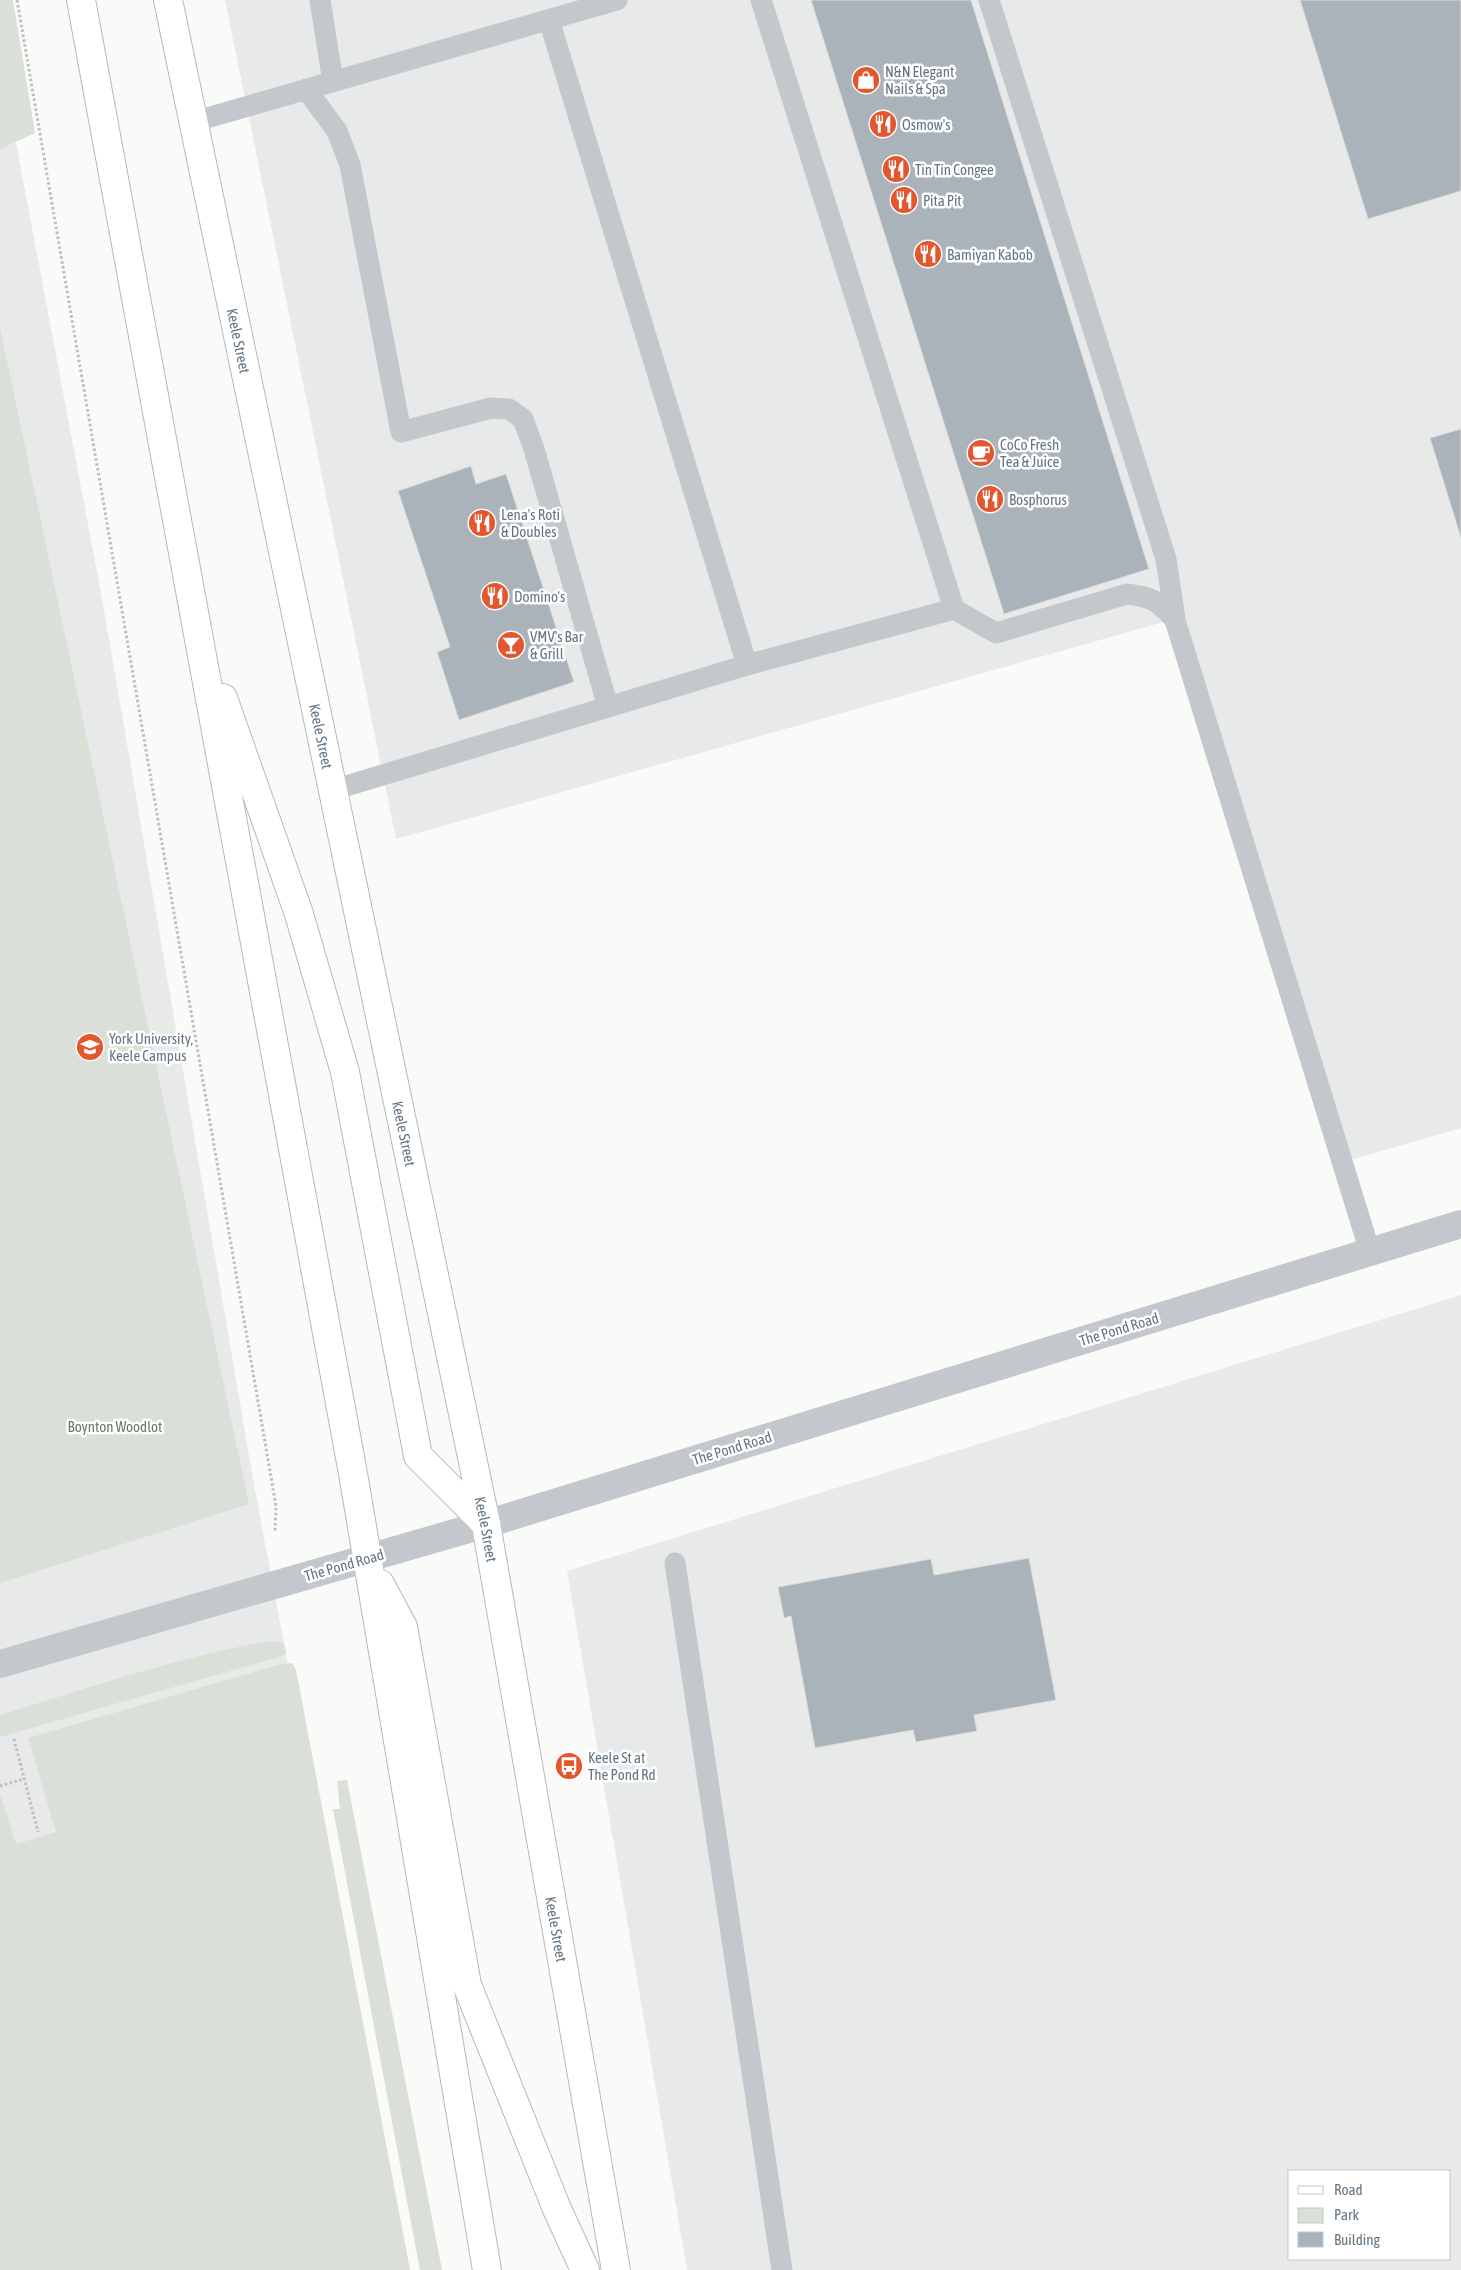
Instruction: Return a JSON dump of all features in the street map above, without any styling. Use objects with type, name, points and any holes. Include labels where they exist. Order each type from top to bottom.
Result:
[{"type":"main road","points":[[81,0],[352,1469],[487,2270]]},
{"type":"main road","name":"Keele Street","points":[[168,0],[486,1524],[616,2270]]},
{"type":"main road","points":[[194,617],[299,914],[345,1072],[418,1456],[486,1524]]},
{"type":"main road","points":[[366,1558],[403,1627],[467,1985],[557,2209],[585,2270]]},
{"type":"street","name":"The Pond Road","points":[[0,1664],[486,1524],[1461,1224]]},
{"type":"lane","points":[[320,0],[333,82]]},
{"type":"lane","points":[[193,122],[617,0]]},
{"type":"lane","points":[[761,0],[954,609],[996,632],[1127,594],[1146,596],[1161,604],[1175,620]]},
{"type":"lane","points":[[989,0],[1166,559],[1175,620],[1370,1252]]},
{"type":"lane","points":[[549,20],[747,665]]},
{"type":"lane","points":[[306,90],[337,131],[350,165],[401,432],[491,408],[509,409],[523,419],[534,449],[608,707]]},
{"type":"lane","points":[[333,790],[747,665],[954,609]]},
{"type":"lane","points":[[675,1562],[782,2270]]},
{"type":"path","points":[[17,0],[276,1506],[275,1531]]},
{"type":"path","points":[[14,1739],[38,1832]]},
{"type":"path","points":[[0,1786],[24,1779]]},
{"type":"shaded area","points":[[225,0],[1461,0],[1461,1128],[1336,1164],[1185,616],[396,839]]},
{"type":"shaded area","name":"York University, Keele Campus","points":[[0,58],[103,604],[255,1490],[402,2270],[0,2270]]},
{"type":"shaded area","points":[[1461,1295],[1461,2270],[687,2270],[567,1571]]},
{"type":"green space","points":[[0,0],[13,0],[35,133],[0,149]]},
{"type":"green space","name":"Boynton Woodlot","points":[[0,328],[249,1504],[0,1583]]},
{"type":"green space","points":[[270,1641],[284,1643],[286,1653],[279,1657],[0,1737],[0,1715],[168,1664]]},
{"type":"green space","points":[[292,1663],[296,1670],[410,2270],[0,2270],[0,1794],[16,1844],[56,1832],[28,1738],[278,1665]]},
{"type":"green space","points":[[347,1780],[442,2270],[420,2270],[333,1809],[340,1809],[337,1781]]},
{"type":"building","points":[[811,0],[971,0],[1149,569],[1004,614]]},
{"type":"building","points":[[1300,0],[1461,0],[1461,191],[1368,219]]},
{"type":"building","points":[[1461,429],[1461,538],[1430,438]]},
{"type":"building","points":[[471,466],[476,484],[506,474],[574,682],[459,720],[437,652],[450,647],[398,491]]},
{"type":"building","points":[[1029,1558],[1056,1700],[974,1715],[977,1731],[916,1742],[913,1730],[815,1748],[791,1616],[784,1618],[778,1587],[931,1559],[934,1575]]},
{"type":"place","name":"N&N Elegant Nails & Spa","points":[[866,80]]},
{"type":"place","name":"Osmow's","points":[[883,124]]},
{"type":"place","name":"Tin Tin Congee","points":[[896,169]]},
{"type":"place","name":"Pita Pit","points":[[904,200]]},
{"type":"place","name":"Bamiyan Kabob","points":[[928,254]]},
{"type":"place","name":"CoCo Fresh Tea & Juice","points":[[981,453]]},
{"type":"place","name":"Bosphorus","points":[[990,499]]},
{"type":"place","name":"Lena's Roti & Doubles","points":[[482,523]]},
{"type":"place","name":"Domino's","points":[[495,596]]},
{"type":"place","name":"VMV's Bar & Grill","points":[[511,645]]},
{"type":"place","name":"York University, Keele Campus","points":[[90,1047]]},
{"type":"place","name":"Keele St at The Pond Rd","points":[[569,1766]]}]
